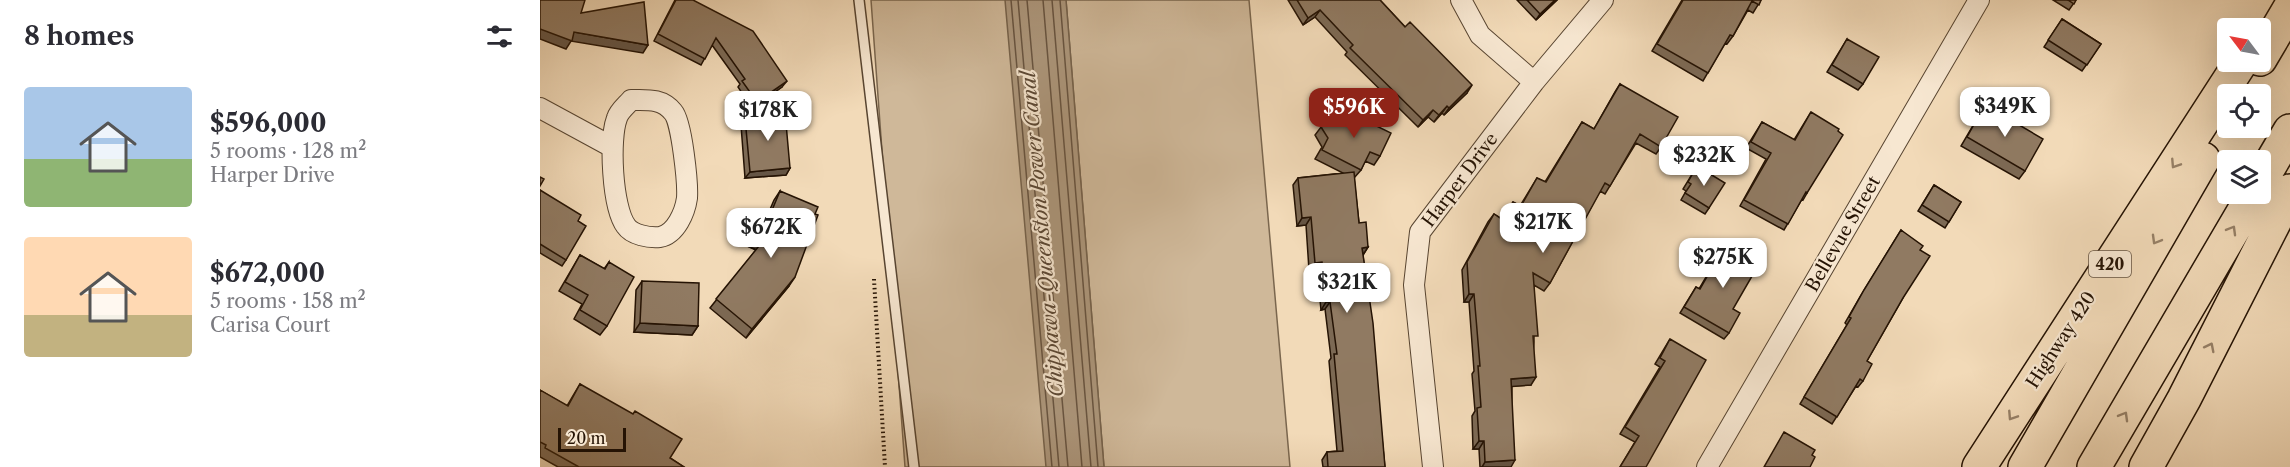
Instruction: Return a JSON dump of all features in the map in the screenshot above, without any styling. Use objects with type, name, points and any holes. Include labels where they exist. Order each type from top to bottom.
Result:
[{"type":"highway","points":[[2268,18],[2280,0]]},
{"type":"highway","points":[[2271,41],[2290,8]]},
{"type":"highway","name":"Highway 420","points":[[1979,467],[2235,72]]},
{"type":"highway","points":[[2271,163],[2290,131]]},
{"type":"highway","points":[[2025,467],[2217,135]]},
{"type":"highway","points":[[2152,467],[2184,399],[2290,192]]},
{"type":"highway","points":[[2094,467],[2248,204]]},
{"type":"highway","points":[[2146,467],[2184,399]]},
{"type":"street","points":[[1461,0],[1480,34],[1534,82]]},
{"type":"street","name":"Harper Drive","points":[[1433,467],[1414,285],[1420,232],[1534,82],[1603,0]]},
{"type":"street","name":"Bellevue Street","points":[[1707,467],[1979,0]]},
{"type":"street","points":[[631,100],[657,100],[674,113],[682,139],[687,198],[679,224],[662,237],[643,236],[626,228],[620,211],[612,147],[617,116],[631,100]]},
{"type":"street","points":[[540,108],[612,147]]},
{"type":"lane","points":[[859,0],[915,467]]},
{"type":"shaded area","points":[[871,0],[1006,0],[1047,467],[905,467]]},
{"type":"shaded area","points":[[1066,0],[1249,0],[1290,467],[1104,467]]},
{"type":"water","name":"Chippawa-Queenston Power Canal","points":[[1005,0],[1066,0],[1104,467],[1046,467]]},
{"type":"building","points":[[540,0],[585,0],[581,13],[644,2],[648,45],[574,32],[572,41],[540,29]]},
{"type":"building","points":[[676,0],[693,0],[753,31],[787,81],[757,102],[742,81],[745,79],[716,38],[705,59],[658,34]]},
{"type":"building","points":[[1297,0],[1380,0],[1405,27],[1410,22],[1472,85],[1449,108],[1447,106],[1439,115],[1433,110],[1423,120],[1350,48],[1353,45],[1320,10],[1308,18]]},
{"type":"building","points":[[1527,0],[1555,0],[1540,14]]},
{"type":"building","points":[[1683,0],[1761,0],[1759,5],[1752,1],[1733,36],[1730,35],[1708,73],[1657,44]]},
{"type":"building","points":[[2062,19],[2101,44],[2087,65],[2048,40]]},
{"type":"building","points":[[1847,39],[1879,57],[1863,84],[1832,65]]},
{"type":"building","points":[[1620,84],[1678,117],[1661,147],[1640,134],[1610,186],[1605,183],[1550,283],[1533,273],[1538,336],[1533,336],[1536,377],[1511,379],[1515,460],[1485,462],[1484,441],[1479,441],[1477,408],[1481,407],[1478,366],[1480,366],[1474,294],[1469,294],[1467,262],[1494,214],[1503,220],[1513,202],[1521,206],[1537,178],[1546,182],[1582,122],[1594,129]]},
{"type":"building","points":[[1985,105],[2043,139],[2025,171],[1967,137]]},
{"type":"building","points":[[1342,109],[1391,133],[1380,156],[1370,152],[1361,170],[1322,150],[1328,138],[1321,127],[1336,121]]},
{"type":"building","points":[[785,112],[790,168],[750,172],[745,118],[751,118],[751,115]]},
{"type":"building","points":[[1811,112],[1839,129],[1838,131],[1843,135],[1788,224],[1744,200],[1771,153],[1751,142],[1762,122],[1795,140]]},
{"type":"building","points":[[1697,166],[1725,183],[1709,208],[1685,193],[1691,184],[1688,182]]},
{"type":"building","points":[[1354,172],[1359,223],[1366,222],[1368,247],[1362,248],[1373,323],[1385,467],[1328,467],[1327,452],[1343,451],[1334,354],[1337,354],[1330,302],[1326,302],[1322,262],[1315,263],[1311,217],[1302,218],[1298,178]]},
{"type":"building","points":[[1934,185],[1961,202],[1949,222],[1922,205]]},
{"type":"building","points":[[540,190],[581,215],[578,221],[586,226],[566,260],[540,244]]},
{"type":"building","points":[[780,191],[818,207],[815,214],[818,215],[795,277],[752,329],[716,299],[763,241],[751,236],[762,212],[770,215]]},
{"type":"building","points":[[1901,230],[1923,246],[1920,250],[1930,256],[1867,361],[1872,364],[1863,381],[1860,379],[1837,417],[1804,397],[1851,318],[1849,317],[1864,290]]},
{"type":"building","points":[[1725,245],[1759,264],[1733,309],[1740,313],[1729,333],[1684,307],[1696,287],[1700,289]]},
{"type":"building","points":[[580,255],[605,269],[609,262],[634,277],[607,326],[580,310],[588,295],[565,282]]},
{"type":"building","points":[[642,281],[699,283],[698,326],[640,323]]},
{"type":"building","points":[[1670,339],[1706,360],[1646,467],[1620,467],[1639,436],[1625,427],[1665,361],[1660,358]]},
{"type":"building","points":[[580,384],[633,414],[635,411],[682,439],[670,458],[684,467],[579,467],[545,448],[546,445],[540,442],[540,390],[568,406]]},
{"type":"building","points":[[1784,432],[1815,450],[1812,455],[1815,457],[1810,467],[1764,467]]}]
